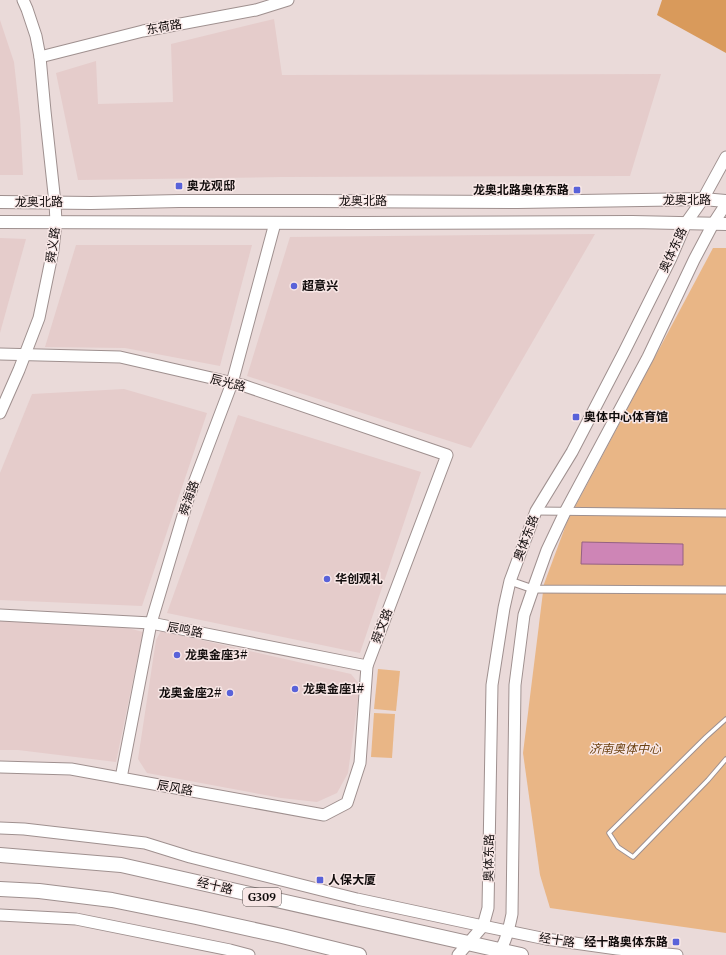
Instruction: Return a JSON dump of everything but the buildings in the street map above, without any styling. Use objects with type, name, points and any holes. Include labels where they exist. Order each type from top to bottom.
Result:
[{"type":"highway","name":"经十路","points":[[0,855],[121,865],[469,943],[499,953],[521,955]]},
{"type":"highway","points":[[0,889],[39,891],[112,900],[282,936],[359,955]]},
{"type":"main road","name":"龙奥北路","points":[[0,202],[518,202],[703,199],[726,201]]},
{"type":"main road","name":"龙奥北路","points":[[0,222],[632,222],[726,224]]},
{"type":"street","name":"舜义路","points":[[0,414],[39,318],[53,250],[56,222],[40,57],[36,36],[23,0]]},
{"type":"street","name":"东荷路","points":[[40,57],[143,31],[256,10],[288,0]]},
{"type":"street","name":"奥体东路","points":[[458,955],[483,926],[488,908],[492,685],[504,608],[510,581],[536,511],[575,446],[624,352],[671,258],[686,223],[703,199],[726,157]]},
{"type":"street","points":[[499,953],[509,931],[512,914],[515,685],[524,615],[547,550],[565,512],[648,357],[694,260],[713,224],[726,204]]},
{"type":"street","name":"舜海路","points":[[121,778],[151,623],[188,499],[232,383],[275,223]]},
{"type":"street","name":"辰光路","points":[[0,354],[120,357],[242,385],[447,455]]},
{"type":"street","name":"舜文路","points":[[347,803],[360,763],[367,666],[447,455]]},
{"type":"street","points":[[536,511],[726,513]]},
{"type":"street","points":[[510,581],[533,589],[726,590]]},
{"type":"street","name":"辰鸣路","points":[[0,614],[151,623],[367,666]]},
{"type":"street","name":"辰风路","points":[[0,767],[71,769],[324,815],[347,803]]},
{"type":"street","name":"经十路","points":[[0,828],[24,829],[145,843],[190,857],[350,897],[483,926],[560,941],[677,955]]},
{"type":"street","points":[[0,915],[76,919],[249,955]]},
{"type":"lane","points":[[726,719],[609,833],[618,847],[634,857],[708,780],[726,759]]},
{"type":"shaded area","points":[[662,0],[726,0],[726,53],[657,15]]},
{"type":"shaded area","points":[[274,19],[282,75],[661,74],[630,176],[282,177],[78,180],[56,73],[96,61],[98,104],[173,102],[171,44]]},
{"type":"shaded area","points":[[0,20],[14,62],[20,117],[23,175],[0,175]]},
{"type":"shaded area","points":[[595,234],[471,448],[247,376],[290,237]]},
{"type":"shaded area","points":[[0,238],[26,239],[0,333]]},
{"type":"shaded area","points":[[76,245],[252,245],[220,366],[125,348],[45,347]]},
{"type":"shaded area","points":[[124,389],[207,413],[142,606],[0,600],[0,473],[32,394]]},
{"type":"shaded area","points":[[238,415],[421,472],[360,653],[167,613]]},
{"type":"shaded area","points":[[582,542],[683,544],[683,565],[581,564]]},
{"type":"shaded area","points":[[0,617],[128,628],[143,632],[116,762],[18,750],[0,750]]},
{"type":"shaded area","points":[[161,631],[351,674],[360,685],[348,773],[337,793],[317,802],[281,798],[147,773],[138,759],[156,640]]},
{"type":"green space","name":"济南奥体中心","points":[[713,248],[726,248],[726,933],[550,908],[540,875],[523,753],[544,584],[567,522]]},
{"type":"green space","points":[[378,669],[400,671],[396,711],[374,709]]},
{"type":"green space","points":[[374,713],[395,714],[392,758],[371,757]]},
{"type":"place","name":"奥龙观邸","points":[[179,186]]},
{"type":"place","name":"龙奥北路奥体东路","points":[[577,190]]},
{"type":"place","name":"超意兴","points":[[294,286]]},
{"type":"place","name":"奥体中心体育馆","points":[[576,417]]},
{"type":"place","name":"华创观礼","points":[[327,579]]},
{"type":"place","name":"龙奥金座3#","points":[[177,655]]},
{"type":"place","name":"龙奥金座1#","points":[[295,689]]},
{"type":"place","name":"龙奥金座2#","points":[[230,693]]},
{"type":"place","name":"人保大厦","points":[[320,880]]},
{"type":"place","name":"经十路奥体东路","points":[[676,942]]}]
